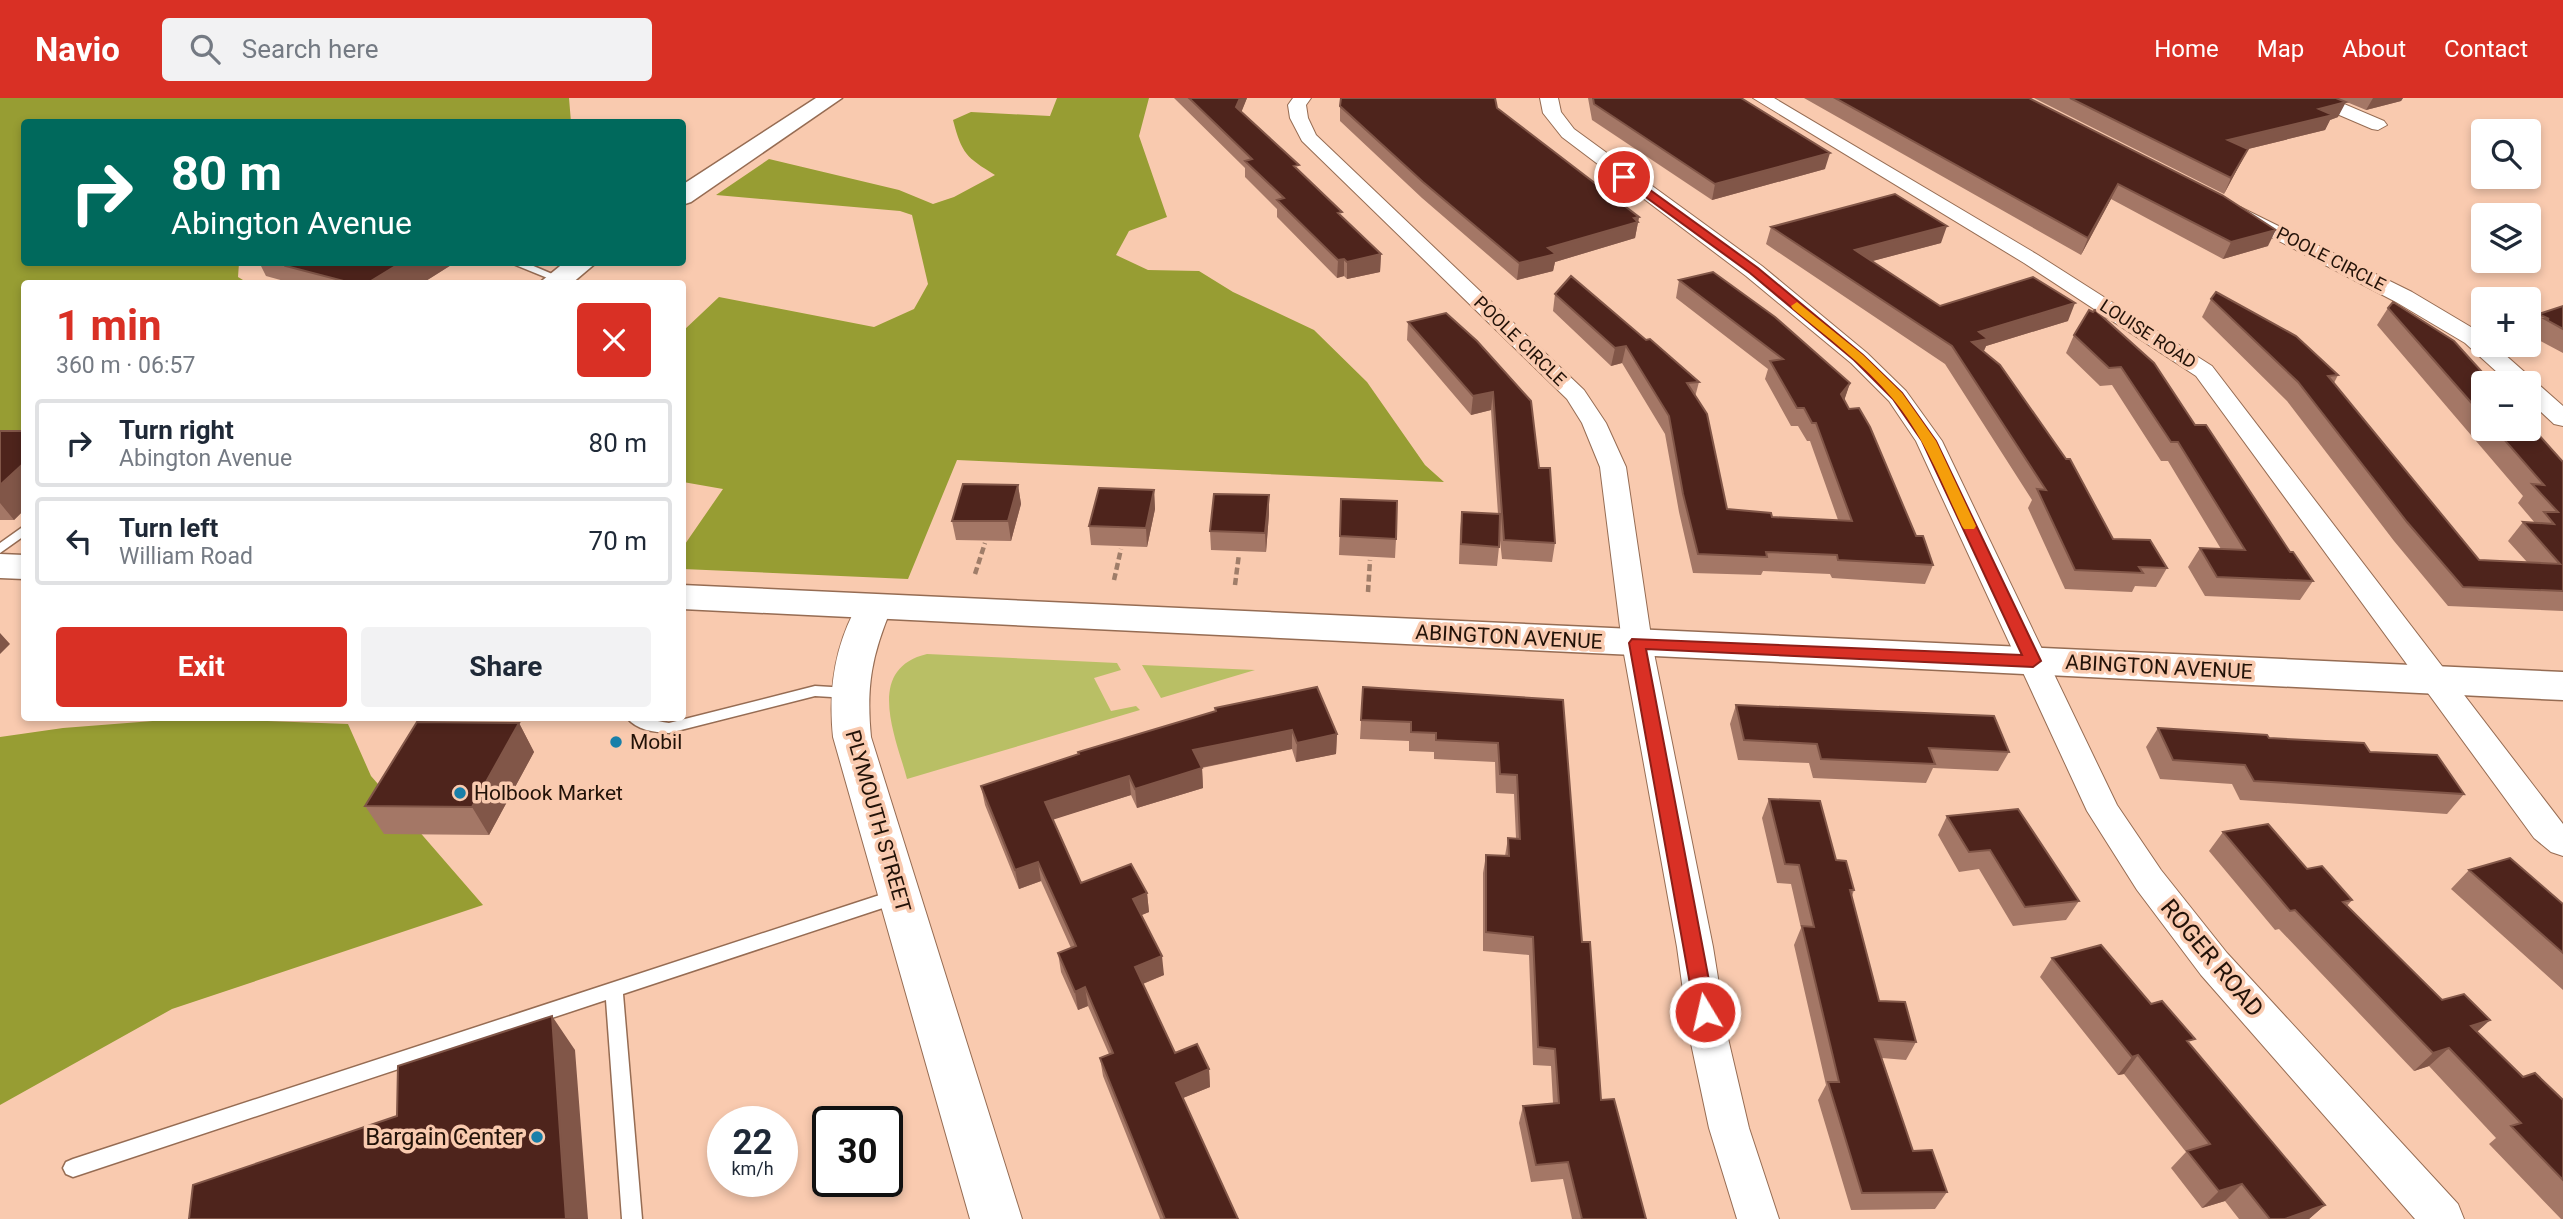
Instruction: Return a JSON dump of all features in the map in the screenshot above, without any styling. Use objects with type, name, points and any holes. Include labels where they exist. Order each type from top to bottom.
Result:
[{"type":"main road","points":[[686,194],[831,98]]},
{"type":"main road","points":[[557,280],[578,266]]},
{"type":"main road","points":[[0,566],[21,567]]},
{"type":"main road","points":[[686,597],[874,607]]},
{"type":"main road","name":"ABINGTON AVENUE","points":[[874,607],[2563,686]]},
{"type":"street","name":"POOLE CIRCLE","points":[[1302,98],[1297,105],[1307,137],[1576,395],[1594,423],[1613,467],[1637,643]]},
{"type":"street","name":"ROGER ROAD","points":[[1549,98],[1552,113],[1569,133],[1678,217],[1754,271],[1859,358],[1898,396],[1929,441],[2104,811],[2149,880],[2214,964],[2443,1219]]},
{"type":"street","name":"LOUISE ROAD","points":[[1762,98],[2020,252],[2126,318],[2204,371],[2546,829],[2563,843]]},
{"type":"street","points":[[2315,98],[2378,125]]},
{"type":"street","name":"POOLE CIRCLE","points":[[2217,201],[2370,279],[2473,338],[2510,371]]},
{"type":"street","points":[[2541,399],[2563,419]]},
{"type":"street","name":"PLYMOUTH STREET","points":[[874,607],[855,650],[848,693],[852,737],[996,1219]]},
{"type":"street","points":[[1637,643],[1695,947],[1708,1034],[1730,1128],[1758,1219]]},
{"type":"lane","points":[[522,266],[554,280]]},
{"type":"lane","points":[[0,549],[21,532]]},
{"type":"lane","points":[[640,721],[650,726],[668,728],[815,691],[848,693]]},
{"type":"lane","points":[[73,1168],[899,895]]},
{"type":"lane","points":[[614,989],[632,1219]]},
{"type":"path","points":[[975,575],[985,543]]},
{"type":"path","points":[[1114,580],[1121,549]]},
{"type":"path","points":[[1235,585],[1239,554]]},
{"type":"path","points":[[1368,592],[1370,559]]},
{"type":"green space","points":[[0,98],[569,98],[571,119],[21,119],[21,266],[239,266],[238,277],[243,280],[21,280],[21,444],[0,462]]},
{"type":"green space","points":[[1057,98],[1149,98],[1139,136],[1167,217],[1129,231],[1116,255],[1148,270],[1199,271],[1233,292],[1314,330],[1367,382],[1425,465],[1444,482],[957,460],[908,579],[686,569],[686,543],[723,489],[686,483],[686,328],[719,297],[874,327],[914,309],[928,284],[912,215],[900,211],[716,195],[769,159],[899,190],[933,204],[954,197],[995,175],[966,154],[953,120],[971,112],[1050,116]]},
{"type":"green space","points":[[927,654],[1117,663],[1121,670],[1094,678],[1111,711],[1136,706],[1140,710],[907,779],[892,725],[890,689],[896,674],[908,662]]},
{"type":"green space","points":[[1142,665],[1255,670],[1161,698]]},
{"type":"green space","points":[[153,721],[348,724],[371,776],[483,905],[172,1009],[0,1105],[0,737],[63,728]]},
{"type":"building","points":[[1189,98],[1240,98],[1236,107],[1299,165],[1294,166],[1381,254],[1347,262],[1344,259],[1338,260],[1277,200],[1284,198],[1245,161],[1252,159]]},
{"type":"building","points":[[1341,98],[1495,98],[1497,108],[1639,217],[1634,218],[1638,222],[1548,248],[1556,254],[1519,263],[1423,182],[1340,106]]},
{"type":"building","points":[[1593,98],[1741,98],[1830,153],[1715,184],[1594,104]]},
{"type":"building","points":[[1835,98],[2029,98],[2222,195],[2276,230],[2231,242],[2118,184],[2088,238]]},
{"type":"building","points":[[2070,98],[2336,98],[2346,102],[2319,109],[2333,115],[2228,140],[2248,149],[2231,178]]},
{"type":"building","points":[[1895,194],[1947,226],[1855,250],[1940,306],[2033,277],[2075,303],[1979,332],[1988,339],[1972,342],[2000,365],[2066,459],[2070,459],[2113,539],[2150,540],[2167,568],[2139,567],[2143,573],[2075,570],[2037,489],[2046,490],[1952,346],[1771,227]]},
{"type":"building","points":[[286,266],[395,266],[373,280],[340,280]]},
{"type":"building","points":[[1713,272],[1775,317],[1850,383],[1841,394],[1849,409],[1859,408],[1870,427],[1916,536],[1923,536],[1933,565],[1838,560],[1837,555],[1766,552],[1767,557],[1698,554],[1683,494],[1669,416],[1626,346],[1615,348],[1555,294],[1571,276],[1699,382],[1687,383],[1707,414],[1727,509],[1771,513],[1772,517],[1852,521],[1816,423],[1812,423],[1804,408],[1797,408],[1770,361],[1783,359],[1679,280]]},
{"type":"building","points":[[2216,292],[2296,336],[2338,375],[2328,376],[2479,560],[2560,564],[2523,522],[2554,524],[2544,512],[2558,512],[2532,484],[2544,485],[2506,441],[2541,441],[2541,437],[2563,462],[2563,591],[2463,587],[2407,522],[2298,382],[2211,299]]},
{"type":"building","points":[[2393,302],[2454,341],[2481,371],[2471,371],[2471,402],[2388,308]]},
{"type":"building","points":[[2563,306],[2563,329],[2545,319],[2549,319],[2541,313]]},
{"type":"building","points":[[2089,310],[2095,310],[2154,363],[2195,425],[2206,425],[2290,552],[2293,552],[2313,581],[2217,577],[2200,548],[2245,550],[2178,442],[2171,442],[2121,367],[2109,368],[2074,335]]},
{"type":"building","points":[[1446,313],[1477,341],[1531,401],[1539,468],[1550,468],[1555,543],[1504,540],[1493,392],[1473,396],[1408,322]]},
{"type":"building","points":[[0,431],[21,431],[21,466],[0,485]]},
{"type":"building","points":[[963,484],[1018,485],[1008,521],[952,521]]},
{"type":"building","points":[[1099,488],[1154,490],[1146,528],[1089,526]]},
{"type":"building","points":[[1214,494],[1269,495],[1265,533],[1210,531]]},
{"type":"building","points":[[1341,499],[1397,501],[1396,539],[1340,536]]},
{"type":"building","points":[[1462,512],[1500,514],[1499,547],[1461,544]]},
{"type":"building","points":[[1317,687],[1337,734],[1297,743],[1292,730],[1193,750],[1202,768],[1135,789],[1129,776],[1045,802],[1081,883],[1131,864],[1147,893],[1133,899],[1162,956],[1135,967],[1175,1053],[1197,1044],[1209,1069],[1176,1083],[1238,1219],[1165,1219],[1100,1058],[1113,1053],[1085,987],[1075,992],[1058,953],[1076,946],[1038,862],[1015,870],[981,786],[1079,754],[1078,752],[1216,711],[1215,708]]},
{"type":"building","points":[[1363,687],[1563,700],[1582,942],[1590,942],[1601,1100],[1614,1099],[1646,1219],[1582,1219],[1568,1162],[1536,1165],[1523,1106],[1559,1103],[1555,1049],[1538,1047],[1533,937],[1486,932],[1486,855],[1509,856],[1508,838],[1520,839],[1517,775],[1500,774],[1498,743],[1436,740],[1436,733],[1411,732],[1411,722],[1361,720]]},
{"type":"building","points":[[1736,705],[1994,716],[2009,752],[1929,748],[1935,764],[1821,759],[1817,744],[1744,740]]},
{"type":"building","points":[[417,722],[519,723],[472,807],[365,806]]},
{"type":"building","points":[[2158,728],[2364,743],[2370,752],[2437,755],[2464,794],[2254,781],[2245,765],[2173,760]]},
{"type":"building","points":[[1769,799],[1820,801],[1836,860],[1846,861],[1854,890],[1850,890],[1879,1001],[1905,1002],[1916,1042],[1875,1039],[1913,1151],[1932,1150],[1947,1192],[1862,1193],[1828,1082],[1839,1082],[1802,926],[1814,927],[1799,865],[1785,864]]},
{"type":"building","points":[[2018,809],[2079,901],[2025,907],[1990,850],[1969,852],[1947,816]]},
{"type":"building","points":[[2268,824],[2307,869],[2322,866],[2352,900],[2343,902],[2442,1000],[2464,994],[2490,1020],[2471,1026],[2523,1077],[2535,1073],[2563,1100],[2563,1180],[2511,1126],[2521,1123],[2449,1048],[2433,1053],[2295,910],[2290,911],[2223,832]]},
{"type":"building","points":[[2510,858],[2563,904],[2563,953],[2469,870]]},
{"type":"building","points":[[2101,945],[2151,1004],[2162,1001],[2195,1039],[2187,1041],[2325,1205],[2285,1219],[2270,1219],[2242,1184],[2219,1191],[2187,1151],[2210,1144],[2138,1055],[2132,1057],[2052,958]]},
{"type":"building","points":[[552,1016],[566,1219],[189,1219],[193,1185],[397,1116],[398,1066]]},
{"type":"slow traffic","points":[[1797,306],[1859,358],[1898,396],[1929,441],[1969,526]]},
{"type":"place","name":"Mobil","points":[[616,742]]},
{"type":"place","name":"Holbook Market","points":[[460,793]]},
{"type":"place","name":"Bargain Center","points":[[537,1137]]},
{"type":"route","points":[[1624,177],[1754,271],[1859,358],[1898,396],[1929,441],[2033,661],[1637,643],[1705,1012]]}]
